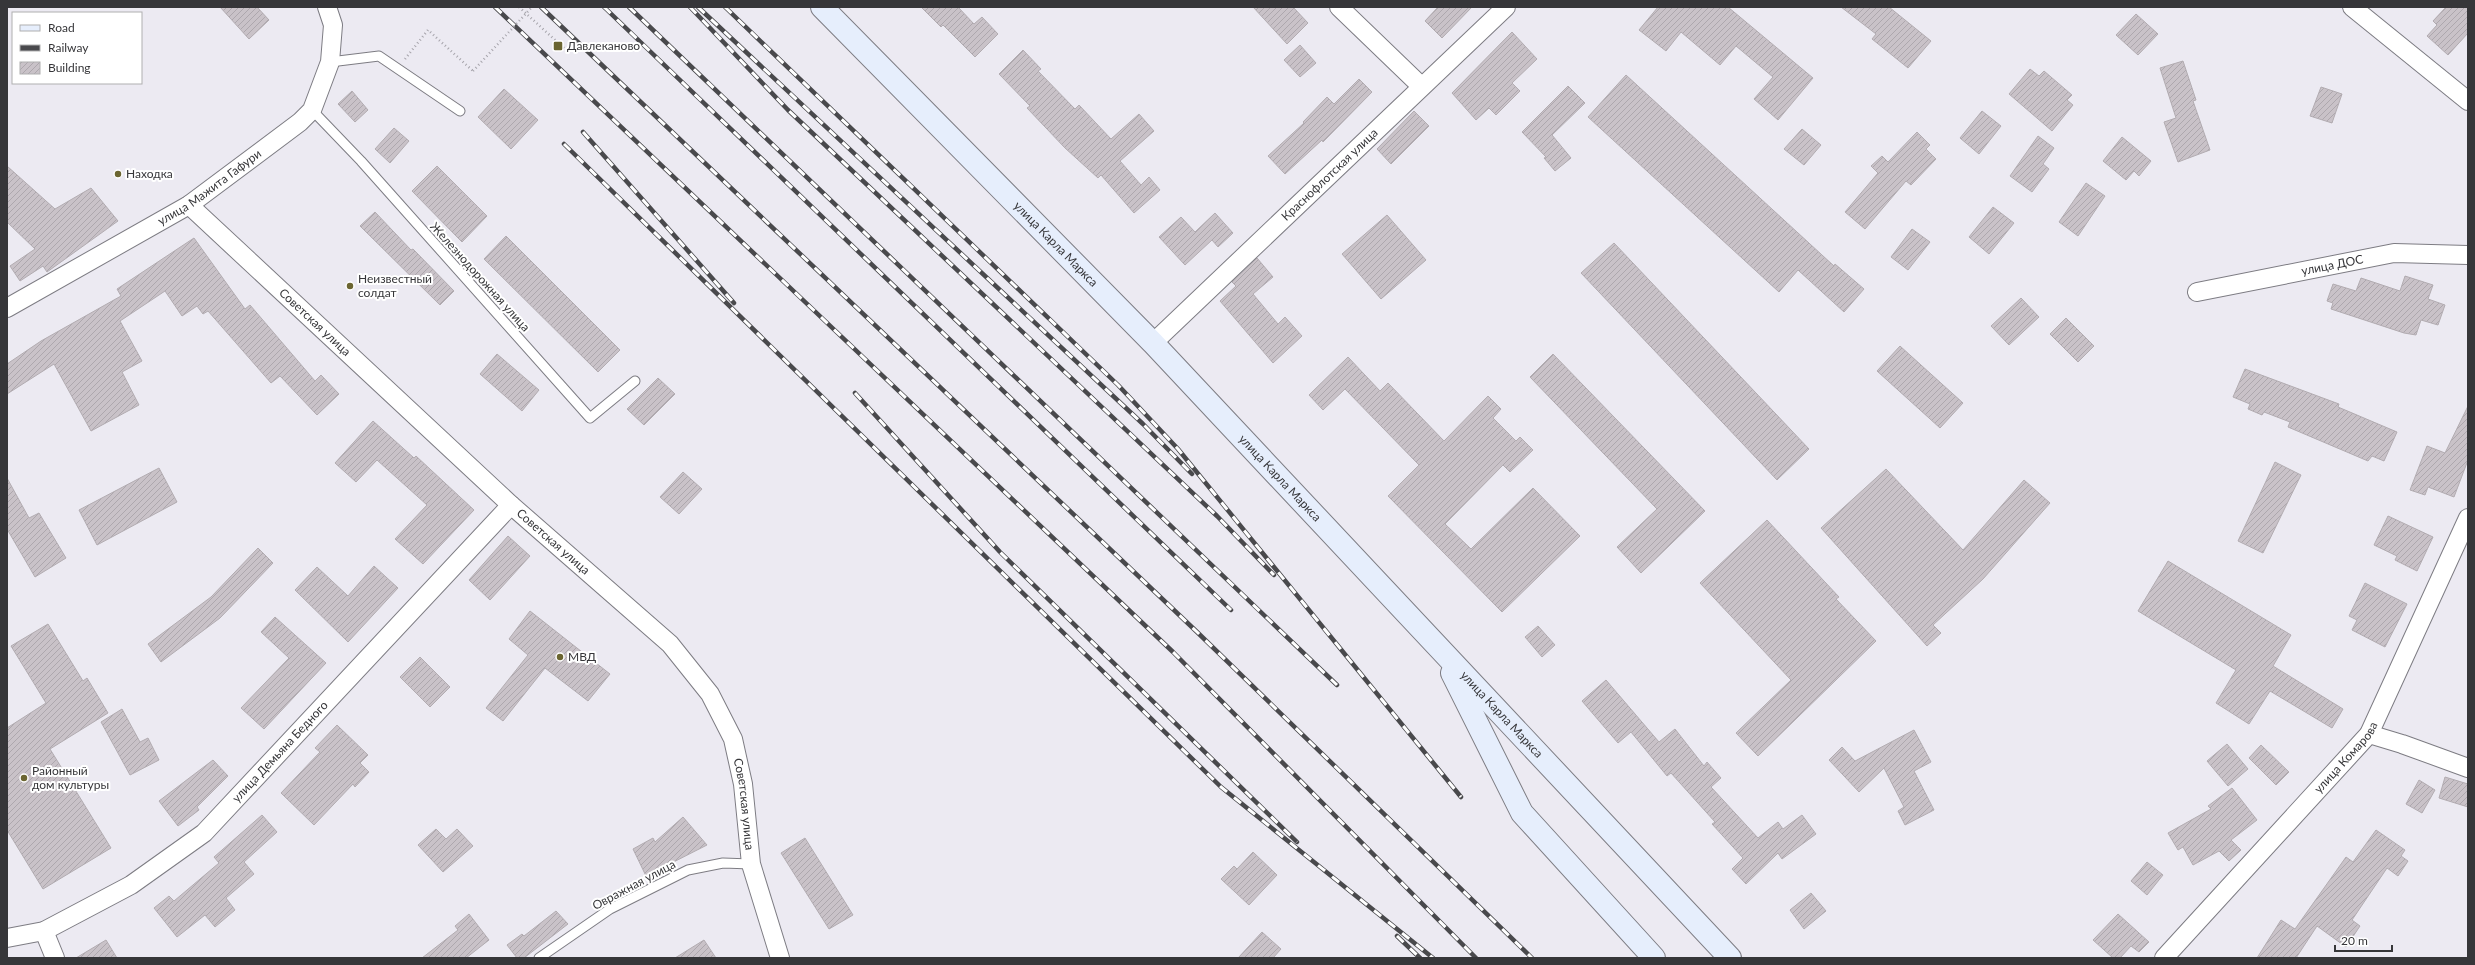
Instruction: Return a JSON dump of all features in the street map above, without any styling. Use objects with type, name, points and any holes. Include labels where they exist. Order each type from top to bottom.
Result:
[{"type":"street","name":"улица Мажита Гафури","points":[[7,308],[189,205],[300,122],[312,110],[330,62],[333,24],[327,7]]},
{"type":"street","name":"улица Карла Маркса","points":[[822,7],[1153,343],[1730,958]]},
{"type":"street","points":[[1339,7],[1421,86]]},
{"type":"street","name":"Краснофлотская улица","points":[[1153,343],[1421,86],[1506,7]]},
{"type":"street","points":[[2352,7],[2468,100]]},
{"type":"street","name":"Советская улица","points":[[189,205],[511,504],[670,644],[710,694],[733,739],[743,784],[751,864],[780,958]]},
{"type":"street","name":"улица ДОС","points":[[2197,292],[2394,253],[2468,255]]},
{"type":"street","name":"улица Демьяна Бедного","points":[[7,938],[44,931],[131,885],[204,833],[511,504]]},
{"type":"street","name":"улица Комарова","points":[[2164,958],[2369,734],[2468,518]]},
{"type":"street","points":[[1442,652],[1522,813],[1654,958]]},
{"type":"street","points":[[2369,734],[2402,744],[2468,768]]},
{"type":"street","points":[[44,931],[55,958]]},
{"type":"lane","points":[[330,62],[379,56],[460,110]]},
{"type":"lane","name":"Железнодорожная улица","points":[[312,110],[361,161],[590,418],[635,381]]},
{"type":"lane","name":"Овражная улица","points":[[539,958],[610,910],[688,870],[723,863],[751,864]]},
{"type":"path","points":[[519,7],[567,51]]},
{"type":"path","points":[[397,68],[428,30],[473,72],[532,7]]},
{"type":"building","points":[[220,7],[257,7],[269,20],[249,39]]},
{"type":"building","points":[[921,7],[958,7],[974,24],[982,17],[998,34],[975,57],[943,25],[941,27]]},
{"type":"building","points":[[1253,7],[1293,7],[1308,23],[1287,44]]},
{"type":"building","points":[[1438,7],[1472,7],[1442,38],[1425,21]]},
{"type":"building","points":[[1658,7],[1728,7],[1813,78],[1778,120],[1754,99],[1773,77],[1736,46],[1720,65],[1681,32],[1666,51],[1639,30]]},
{"type":"building","points":[[1841,7],[1889,7],[1931,41],[1908,68],[1872,39],[1876,34]]},
{"type":"building","points":[[2446,7],[2468,7],[2468,33],[2448,55],[2427,36],[2437,25],[2433,21]]},
{"type":"building","points":[[2136,14],[2158,34],[2138,55],[2116,35]]},
{"type":"building","points":[[1512,32],[1537,59],[1512,83],[1520,91],[1496,115],[1489,108],[1476,120],[1452,93]]},
{"type":"building","points":[[1300,45],[1316,63],[1300,77],[1284,60]]},
{"type":"building","points":[[1023,50],[1041,69],[1038,71],[1075,109],[1079,105],[1111,139],[1139,114],[1154,131],[1120,161],[1141,185],[1149,177],[1160,190],[1134,213],[1101,175],[1098,178],[1065,148],[1027,108],[1030,106],[999,74]]},
{"type":"building","points":[[2183,61],[2196,100],[2193,101],[2210,150],[2178,162],[2164,122],[2176,118],[2160,68]]},
{"type":"building","points":[[2030,69],[2039,76],[2044,71],[2072,95],[2067,100],[2073,105],[2052,131],[2009,94]]},
{"type":"building","points":[[1626,75],[1834,266],[1835,264],[1864,289],[1844,312],[1798,270],[1779,292],[1588,117]]},
{"type":"building","points":[[1359,79],[1372,92],[1323,142],[1322,140],[1285,174],[1268,156],[1304,123],[1303,122],[1327,97],[1334,104]]},
{"type":"building","points":[[1568,86],[1585,103],[1552,135],[1571,158],[1555,171],[1544,158],[1546,157],[1522,132]]},
{"type":"building","points":[[2321,87],[2342,94],[2332,123],[2310,116]]},
{"type":"building","points":[[504,89],[538,120],[511,149],[478,117]]},
{"type":"building","points":[[352,91],[368,110],[355,122],[338,104]]},
{"type":"building","points":[[1414,111],[1429,126],[1391,164],[1377,149]]},
{"type":"building","points":[[1982,111],[2001,126],[1979,154],[1960,138]]},
{"type":"building","points":[[394,128],[409,141],[390,163],[375,149]]},
{"type":"building","points":[[1802,129],[1821,145],[1804,165],[1784,149]]},
{"type":"building","points":[[1917,132],[1930,145],[1926,149],[1936,159],[1911,185],[1906,181],[1865,229],[1845,212],[1878,173],[1871,166],[1882,156],[1888,162]]},
{"type":"building","points":[[2038,136],[2054,148],[2043,164],[2049,169],[2032,192],[2010,176]]},
{"type":"building","points":[[2122,137],[2151,161],[2139,176],[2134,171],[2126,180],[2103,161]]},
{"type":"building","points":[[7,166],[55,209],[91,188],[118,221],[47,272],[43,266],[20,281],[10,266],[35,249],[7,222]]},
{"type":"building","points":[[437,166],[487,216],[462,242],[412,191]]},
{"type":"building","points":[[2086,183],[2105,196],[2078,236],[2059,222]]},
{"type":"building","points":[[1993,207],[2014,223],[1989,254],[1969,237]]},
{"type":"building","points":[[375,212],[411,250],[413,249],[454,291],[440,305],[360,226]]},
{"type":"building","points":[[1215,213],[1233,233],[1218,247],[1212,240],[1185,265],[1159,237],[1181,217],[1195,232]]},
{"type":"building","points":[[1387,215],[1426,260],[1381,299],[1342,254]]},
{"type":"building","points":[[1912,229],[1930,242],[1908,270],[1891,257]]},
{"type":"building","points":[[506,236],[620,350],[598,372],[484,259]]},
{"type":"building","points":[[194,238],[245,309],[250,305],[315,381],[321,375],[339,394],[317,415],[280,376],[271,383],[208,311],[203,314],[197,306],[182,316],[165,291],[120,321],[142,361],[122,372],[139,405],[91,431],[54,364],[7,394],[7,364],[41,341],[121,296],[117,289]]},
{"type":"building","points":[[1614,243],[1809,449],[1777,480],[1581,273]]},
{"type":"building","points":[[1257,258],[1273,277],[1253,294],[1278,324],[1285,317],[1302,336],[1273,363],[1220,301],[1236,286],[1232,282]]},
{"type":"building","points":[[2405,276],[2433,285],[2428,299],[2445,305],[2438,325],[2421,320],[2416,335],[2404,333],[2331,309],[2333,303],[2327,301],[2333,284],[2356,291],[2361,278],[2400,291]]},
{"type":"building","points":[[2021,298],[2039,317],[2009,345],[1991,326]]},
{"type":"building","points":[[2066,318],[2094,346],[2078,362],[2050,334]]},
{"type":"building","points":[[1900,346],[1963,403],[1940,428],[1877,371]]},
{"type":"building","points":[[497,354],[539,390],[522,411],[480,374]]},
{"type":"building","points":[[1553,354],[1705,511],[1641,573],[1617,547],[1657,509],[1530,377]]},
{"type":"building","points":[[1348,357],[1380,391],[1388,383],[1444,441],[1488,396],[1501,409],[1493,418],[1516,441],[1520,437],[1533,450],[1510,472],[1503,465],[1445,524],[1471,549],[1533,488],[1580,536],[1502,612],[1388,496],[1419,465],[1345,389],[1323,410],[1309,395]]},
{"type":"building","points":[[2245,369],[2339,404],[2338,407],[2397,432],[2384,461],[2372,456],[2368,461],[2288,427],[2290,422],[2264,412],[2262,415],[2248,409],[2250,404],[2233,397]]},
{"type":"building","points":[[658,378],[675,394],[644,425],[627,409]]},
{"type":"building","points":[[2468,406],[2468,460],[2454,497],[2428,487],[2425,495],[2410,490],[2427,446],[2445,453]]},
{"type":"building","points":[[373,421],[414,458],[416,456],[474,510],[423,564],[395,539],[427,505],[377,460],[356,482],[335,463]]},
{"type":"building","points":[[2275,462],[2301,475],[2263,553],[2238,541]]},
{"type":"building","points":[[159,468],[177,502],[97,545],[79,510]]},
{"type":"building","points":[[1886,469],[1963,550],[2024,480],[2050,503],[1983,579],[1933,625],[1941,633],[1927,646],[1821,528]]},
{"type":"building","points":[[683,472],[702,489],[679,514],[660,497]]},
{"type":"building","points":[[7,478],[29,518],[39,513],[66,558],[35,577],[7,529]]},
{"type":"building","points":[[2388,516],[2433,537],[2417,571],[2395,560],[2397,556],[2374,545]]},
{"type":"building","points":[[1767,520],[1839,597],[1836,599],[1876,641],[1758,756],[1736,733],[1791,680],[1700,583]]},
{"type":"building","points":[[508,536],[530,556],[490,600],[469,580]]},
{"type":"building","points":[[258,548],[273,563],[220,618],[161,662],[148,644],[211,597]]},
{"type":"building","points":[[2168,561],[2291,635],[2273,666],[2343,709],[2332,728],[2270,691],[2249,724],[2216,703],[2236,670],[2138,611]]},
{"type":"building","points":[[374,566],[398,588],[348,642],[295,590],[317,567],[348,596]]},
{"type":"building","points":[[2365,583],[2407,604],[2385,647],[2352,630],[2357,620],[2349,616]]},
{"type":"building","points":[[530,611],[610,674],[588,701],[545,668],[503,721],[486,708],[528,655],[509,639]]},
{"type":"building","points":[[275,617],[326,663],[264,729],[241,708],[289,658],[261,632]]},
{"type":"building","points":[[48,624],[83,681],[87,678],[108,713],[50,749],[111,848],[43,889],[7,830],[7,728],[46,703],[11,646]]},
{"type":"building","points":[[1538,626],[1555,645],[1542,657],[1525,637]]},
{"type":"building","points":[[420,657],[450,687],[430,707],[400,677]]},
{"type":"building","points":[[1606,680],[1659,742],[1675,729],[1704,766],[1707,762],[1721,778],[1711,787],[1758,838],[1778,822],[1783,829],[1802,815],[1816,834],[1782,859],[1778,853],[1746,884],[1732,869],[1743,858],[1712,824],[1715,822],[1671,773],[1667,776],[1631,732],[1618,743],[1582,701]]},
{"type":"building","points":[[122,709],[140,742],[148,738],[159,760],[130,775],[101,722]]},
{"type":"building","points":[[337,725],[368,755],[360,763],[369,772],[355,787],[353,784],[314,825],[281,793],[320,752],[315,748]]},
{"type":"building","points":[[1914,730],[1931,762],[1914,771],[1934,810],[1905,825],[1898,811],[1904,807],[1884,768],[1859,792],[1829,760],[1842,747],[1855,761]]},
{"type":"building","points":[[2227,744],[2248,769],[2228,786],[2207,761]]},
{"type":"building","points":[[2261,745],[2289,772],[2276,785],[2249,758]]},
{"type":"building","points":[[213,760],[228,776],[197,807],[199,810],[178,826],[159,801]]},
{"type":"building","points":[[2445,777],[2468,784],[2468,807],[2439,798]]},
{"type":"building","points":[[2419,780],[2435,790],[2422,813],[2406,804]]},
{"type":"building","points":[[2232,788],[2257,820],[2231,840],[2241,850],[2229,861],[2219,851],[2193,865],[2183,847],[2178,850],[2168,833],[2211,809],[2208,806]]},
{"type":"building","points":[[262,815],[277,832],[244,862],[254,874],[226,898],[235,910],[215,927],[205,915],[177,937],[154,908],[169,896],[174,901],[219,863],[214,857]]},
{"type":"building","points":[[683,817],[707,845],[646,876],[633,849],[653,838],[655,842]]},
{"type":"building","points":[[436,829],[446,839],[457,829],[473,846],[443,872],[418,845]]},
{"type":"building","points":[[2376,830],[2405,850],[2401,856],[2408,861],[2398,876],[2387,868],[2352,920],[2360,926],[2346,947],[2317,926],[2296,958],[2257,958],[2281,920],[2295,929],[2346,857],[2353,862]]},
{"type":"building","points":[[805,838],[853,915],[829,929],[781,853]]},
{"type":"building","points":[[1253,852],[1277,875],[1249,905],[1221,879],[1234,866],[1237,869]]},
{"type":"building","points":[[2147,862],[2163,875],[2147,895],[2131,881]]},
{"type":"building","points":[[1811,893],[1826,911],[1804,929],[1790,910]]},
{"type":"building","points":[[556,911],[568,924],[524,958],[517,958],[507,945],[522,934],[524,936]]},
{"type":"building","points":[[469,914],[489,940],[466,958],[422,958],[458,930],[455,926]]},
{"type":"building","points":[[2118,914],[2149,942],[2139,952],[2131,946],[2120,958],[2113,958],[2093,940]]},
{"type":"building","points":[[1262,932],[1281,949],[1273,958],[1238,958]]},
{"type":"building","points":[[106,940],[117,958],[76,958]]},
{"type":"building","points":[[704,940],[716,958],[675,958]]},
{"type":"railway","points":[[495,7],[1173,652],[1476,958]]},
{"type":"railway","points":[[541,7],[1196,631],[1532,958]]},
{"type":"railway","points":[[604,7],[1231,610]]},
{"type":"railway","points":[[629,7],[1337,685]]},
{"type":"railway","points":[[690,7],[788,110],[1217,516],[1274,575]]},
{"type":"railway","points":[[698,7],[1143,424],[1192,474]]},
{"type":"railway","points":[[725,7],[1118,385],[1178,449],[1461,797]]},
{"type":"railway","points":[[583,132],[734,303]]},
{"type":"railway","points":[[564,144],[1221,787],[1433,958]]},
{"type":"railway","points":[[855,393],[1000,552],[1297,842]]},
{"type":"railway","points":[[1397,936],[1420,958]]},
{"type":"place","name":"Давлеканово","points":[[558,46]]},
{"type":"place","name":"Находка","points":[[118,174]]},
{"type":"place","name":"Неизвестный солдат","points":[[350,286]]},
{"type":"place","name":"МВД","points":[[560,657]]},
{"type":"place","name":"Районный дом культуры","points":[[24,778]]}]
